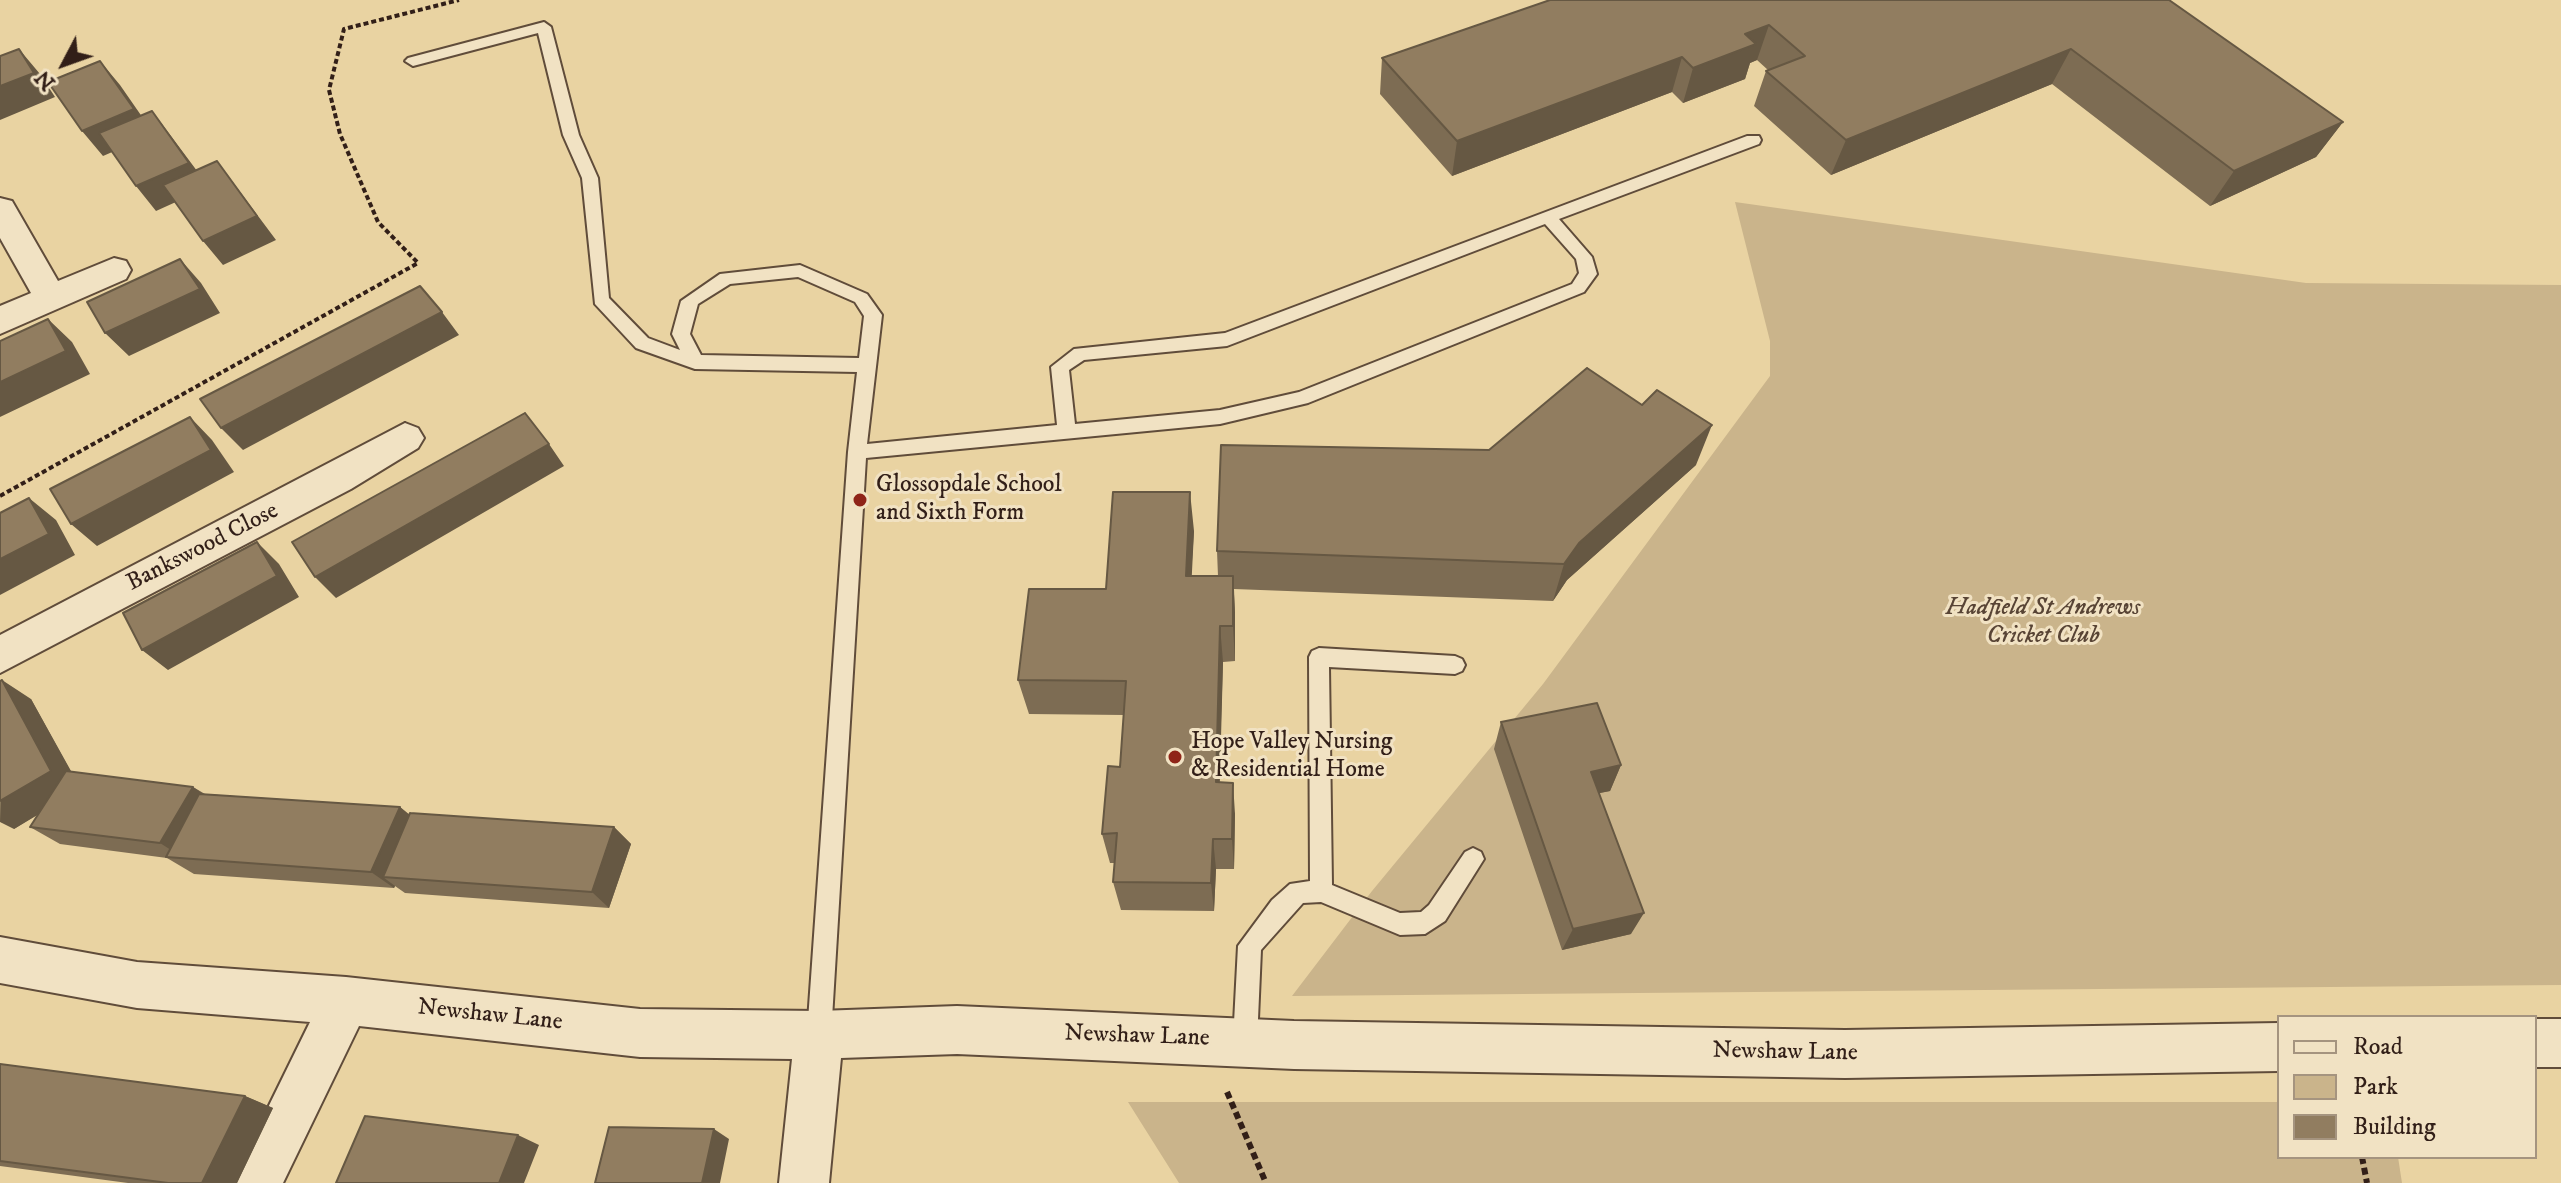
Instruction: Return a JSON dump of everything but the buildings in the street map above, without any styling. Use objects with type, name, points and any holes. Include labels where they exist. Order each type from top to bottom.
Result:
[{"type":"street","points":[[0,209],[51,298]]},
{"type":"street","points":[[0,321],[114,270]]},
{"type":"street","name":"Bankswood Close","points":[[0,655],[338,478],[405,438]]},
{"type":"street","name":"Newshaw Lane","points":[[0,960],[137,985],[346,1001],[640,1033],[819,1035],[957,1030],[1224,1041],[1845,1054],[2277,1047]]},
{"type":"street","points":[[256,1183],[346,1001]]},
{"type":"street","points":[[804,1183],[819,1035]]},
{"type":"street","points":[[2537,1043],[2561,1043]]},
{"type":"lane","points":[[413,61],[544,27],[571,135],[590,178],[601,300],[642,343],[695,362],[865,365]]},
{"type":"lane","points":[[1067,432],[1060,367],[1080,354],[1227,339],[1753,140]]},
{"type":"lane","points":[[857,452],[1220,417],[1302,398],[1578,288],[1588,274],[1584,257],[1548,217]]},
{"type":"lane","points":[[695,362],[681,334],[690,301],[726,278],[800,271],[861,298],[873,315],[857,452],[819,1035]]},
{"type":"lane","points":[[1321,891],[1319,657],[1455,665]]},
{"type":"lane","points":[[1224,1041],[1250,946],[1280,908],[1298,892],[1321,891],[1400,924],[1425,923],[1437,913],[1473,859]]},
{"type":"path","points":[[0,496],[418,263],[378,222],[340,134],[329,90],[344,29],[459,0]]},
{"type":"path","points":[[1224,1041],[1266,1183]]},
{"type":"path","points":[[2362,1159],[2367,1183]]},
{"type":"green space","name":"Hadfield St Andrews Cricket Club","points":[[1735,202],[2306,283],[2561,285],[2561,985],[1292,996],[1372,891],[1543,684],[1770,376],[1770,341]]},
{"type":"green space","points":[[1128,1102],[2277,1102],[2277,1159],[2398,1159],[2402,1183],[1179,1183]]},
{"type":"place","name":"Glossopdale School and Sixth Form","points":[[860,500]]},
{"type":"place","name":"Hope Valley Nursing & Residential Home","points":[[1175,757]]}]
